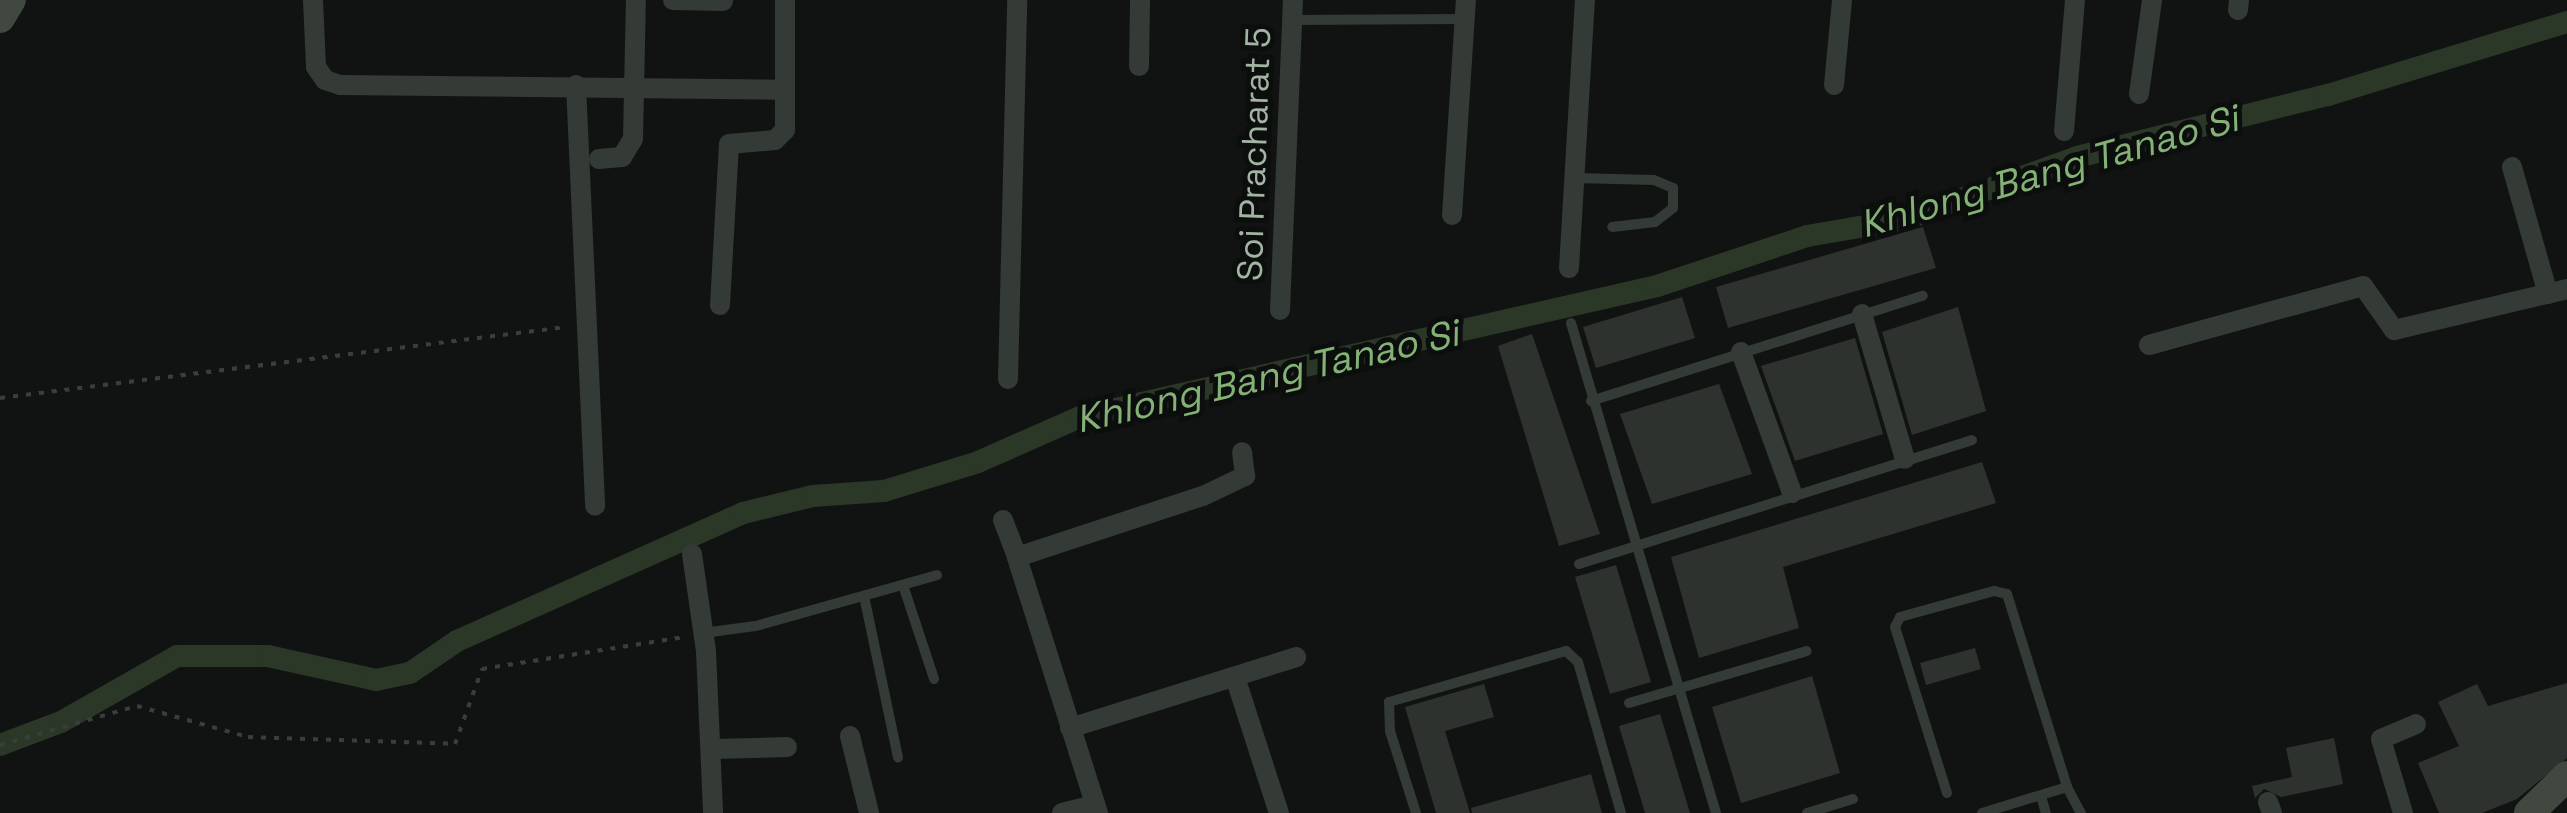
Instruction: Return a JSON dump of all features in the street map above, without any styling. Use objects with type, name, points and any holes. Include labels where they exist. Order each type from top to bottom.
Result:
[{"type":"main road","points":[[0,18],[11,0]]},
{"type":"main road","points":[[2529,813],[2567,776]]},
{"type":"street","points":[[312,0],[316,67],[325,80],[785,90]]},
{"type":"street","points":[[599,159],[622,158],[628,150],[636,0]]},
{"type":"street","points":[[673,0],[723,1]]},
{"type":"street","points":[[720,306],[728,144],[782,136],[786,0]]},
{"type":"street","points":[[1008,379],[1016,0]]},
{"type":"street","points":[[1139,66],[1140,0]]},
{"type":"street","points":[[1569,268],[1585,0]]},
{"type":"street","points":[[1834,85],[1842,0]]},
{"type":"street","points":[[2064,131],[2075,0]]},
{"type":"street","points":[[2140,94],[2152,0]]},
{"type":"street","name":"Soi Pracharat 5","points":[[1280,310],[1292,10]]},
{"type":"street","points":[[1452,215],[1465,10]]},
{"type":"street","points":[[576,85],[592,324],[595,506]]},
{"type":"street","points":[[2150,345],[2363,286],[2394,330],[2557,291],[2512,167]]},
{"type":"street","points":[[1862,314],[1904,459]]},
{"type":"street","points":[[1740,352],[1792,494]]},
{"type":"street","points":[[1017,557],[1204,496],[1245,476],[1242,452]]},
{"type":"street","points":[[1002,520],[1096,809],[1062,813]]},
{"type":"street","points":[[692,554],[713,750],[714,813]]},
{"type":"street","points":[[1070,728],[1296,657]]},
{"type":"street","points":[[1236,677],[1279,813]]},
{"type":"street","points":[[2403,813],[2381,739],[2416,724]]},
{"type":"street","points":[[850,736],[869,813]]},
{"type":"street","points":[[713,750],[787,747]]},
{"type":"lane","points":[[1292,10],[1465,10]]},
{"type":"lane","points":[[1574,178],[1654,180],[1673,188],[1673,208],[1655,222],[1612,227]]},
{"type":"lane","points":[[1591,401],[1923,296]]},
{"type":"lane","points":[[1571,323],[1716,813]]},
{"type":"lane","points":[[1579,564],[1634,543],[1972,440]]},
{"type":"lane","points":[[703,634],[756,626],[937,575]]},
{"type":"lane","points":[[903,585],[934,679]]},
{"type":"lane","points":[[1946,794],[1895,627],[1900,617],[1994,591],[2007,594],[2067,787],[2082,813]]},
{"type":"lane","points":[[864,596],[898,757]]},
{"type":"lane","points":[[1416,813],[1390,731],[1389,702],[1566,651],[1578,662],[1620,813]]},
{"type":"lane","points":[[1629,704],[1677,686],[1807,651]]},
{"type":"lane","points":[[1982,813],[2067,787]]},
{"type":"lane","points":[[2041,796],[2046,813]]},
{"type":"lane","points":[[1807,813],[1854,799]]},
{"type":"path","points":[[0,398],[592,324]]},
{"type":"path","points":[[0,745],[137,706],[248,737],[456,744],[482,670],[703,634]]},
{"type":"building","points":[[1923,227],[1936,268],[1728,328],[1716,287]]},
{"type":"building","points":[[1682,297],[1695,338],[1596,368],[1583,327]]},
{"type":"building","points":[[1958,307],[1986,411],[1912,435],[1882,332]]},
{"type":"building","points":[[1532,334],[1600,534],[1559,546],[1498,346]]},
{"type":"building","points":[[1855,338],[1883,434],[1795,461],[1761,366]]},
{"type":"building","points":[[1719,384],[1752,474],[1652,504],[1620,414]]},
{"type":"building","points":[[1982,462],[1996,503],[1783,567],[1799,628],[1699,658],[1671,557]]},
{"type":"building","points":[[1616,565],[1651,682],[1610,694],[1575,577]]},
{"type":"building","points":[[1975,648],[1981,669],[1926,685],[1920,663]]},
{"type":"building","points":[[1812,676],[1840,773],[1741,803],[1712,707]]},
{"type":"building","points":[[2567,683],[2567,758],[2517,799],[2482,813],[2439,813],[2418,763],[2459,746],[2438,702],[2477,684],[2488,706]]},
{"type":"building","points":[[1484,684],[1494,717],[1445,731],[1470,813],[1436,813],[1405,707]]},
{"type":"building","points":[[1660,714],[1690,813],[1645,813],[1619,726]]},
{"type":"building","points":[[2334,738],[2343,784],[2281,797],[2264,789],[2255,798],[2252,786],[2292,777],[2286,748]]},
{"type":"building","points":[[1591,774],[1602,813],[1472,813],[1471,808]]},
{"type":"waterway","name":"Khlong Bang Tanao Si","points":[[0,745],[61,722],[177,656],[268,656],[376,680],[410,673],[457,641],[743,513],[813,496],[884,491],[978,462],[1080,417],[1657,286],[1807,236],[1906,219],[2077,157],[2328,95],[2567,22]]}]
